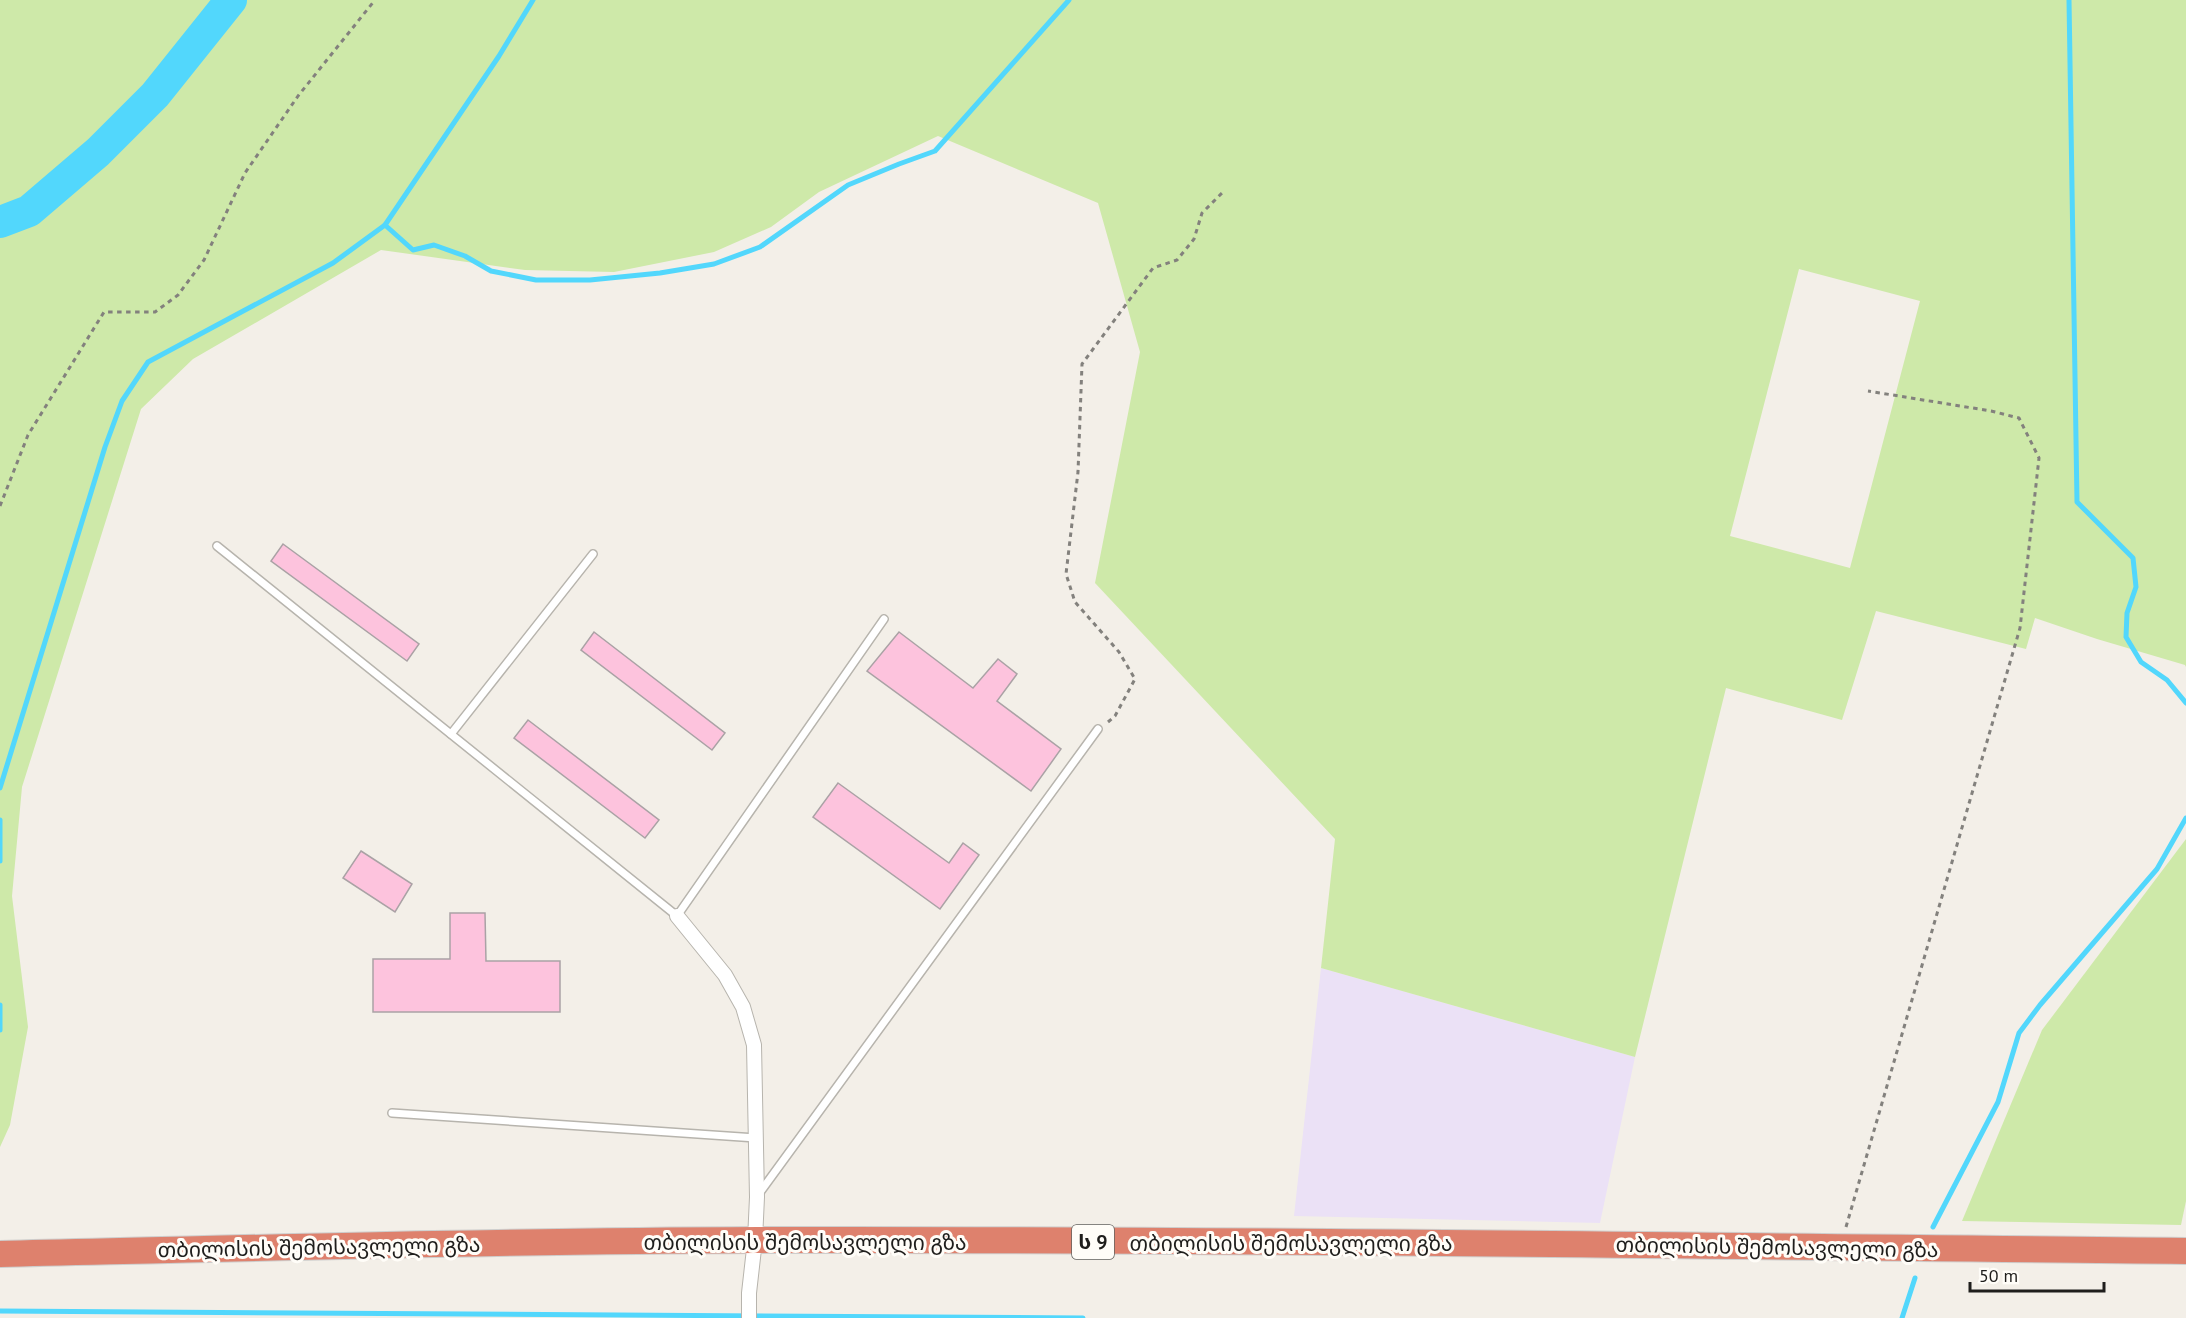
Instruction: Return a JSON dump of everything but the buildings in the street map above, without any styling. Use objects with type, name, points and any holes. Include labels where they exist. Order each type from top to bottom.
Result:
[{"type":"highway","name":"თბილისის შემოსავლელი გზა","points":[[0,1254],[306,1246],[755,1240],[1840,1246],[2186,1251]]},
{"type":"street","points":[[677,916],[725,975],[743,1007],[754,1045],[757,1197],[749,1318]]},
{"type":"lane","points":[[218,546],[677,916],[884,619]]},
{"type":"lane","points":[[451,734],[593,554]]},
{"type":"lane","points":[[757,1197],[1098,729]]},
{"type":"lane","points":[[392,1113],[756,1138]]},
{"type":"path","points":[[0,506],[28,435],[104,312],[155,312],[178,295],[204,260],[245,173],[298,96],[375,0]]},
{"type":"path","points":[[1098,729],[1115,717],[1135,679],[1119,652],[1075,602],[1066,574],[1078,472],[1082,364],[1153,268],[1177,260],[1194,239],[1202,213],[1224,191]]},
{"type":"path","points":[[1840,1246],[2020,628],[2039,458],[2019,418],[1868,391]]},
{"type":"shaded area","points":[[1321,968],[1635,1057],[1600,1223],[1294,1216]]},
{"type":"green space","points":[[0,0],[2186,0],[2186,667],[2035,618],[2026,649],[1876,611],[1842,720],[1726,688],[1635,1057],[1321,968],[1335,839],[1095,583],[1140,352],[1098,203],[938,136],[819,192],[771,227],[714,252],[614,272],[525,270],[381,250],[193,359],[141,409],[22,787],[12,896],[28,1027],[10,1125],[0,1147]],"holes":[[[1799,269],[1920,301],[1850,568],[1730,536]]]},
{"type":"green space","points":[[2186,839],[2186,1201],[2181,1225],[1962,1221],[2042,1030]]},
{"type":"waterway","points":[[0,222],[29,211],[98,152],[155,95],[231,0]]},
{"type":"waterway","points":[[0,788],[105,447],[122,401],[148,362],[333,263],[385,225],[499,56],[533,0]]},
{"type":"waterway","points":[[385,225],[413,250],[434,245],[465,256],[491,271],[536,280],[590,280],[660,273],[714,264],[760,247],[848,185],[935,151],[1069,0]]},
{"type":"waterway","points":[[2069,0],[2077,502],[2133,558],[2136,587],[2127,613],[2126,637],[2141,662],[2167,680],[2186,703]]},
{"type":"waterway","points":[[1933,1227],[1998,1102],[2019,1033],[2040,1005],[2157,869],[2186,818]]},
{"type":"waterway","points":[[0,820],[0,861]]},
{"type":"waterway","points":[[0,1005],[0,1030]]},
{"type":"waterway","points":[[1902,1318],[1915,1278]]},
{"type":"waterway","points":[[0,1311],[1083,1318]]}]
